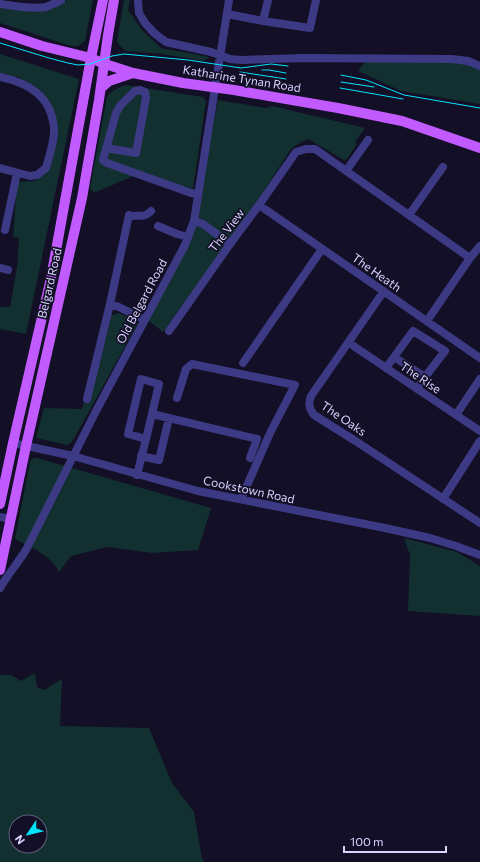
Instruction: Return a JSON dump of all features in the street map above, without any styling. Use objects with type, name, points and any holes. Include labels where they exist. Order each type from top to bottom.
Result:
[{"type":"main road","name":"Belgard Road","points":[[0,504],[51,278],[91,58],[104,0]]},
{"type":"main road","name":"Belgard Road","points":[[0,570],[26,446],[82,198],[101,88],[107,39],[114,0]]},
{"type":"main road","name":"Katharine Tynan Road","points":[[0,32],[42,46],[91,58],[104,64],[133,73],[183,83],[216,87],[338,108],[402,121],[480,148]]},
{"type":"main road","points":[[91,58],[107,39]]},
{"type":"main road","points":[[86,87],[104,64]]},
{"type":"main road","points":[[101,88],[109,81],[133,73]]},
{"type":"street","points":[[0,4],[40,8],[52,5],[61,0]]},
{"type":"street","name":"Old Belgard Road","points":[[0,588],[27,548],[96,411],[185,245],[194,221],[229,0]]},
{"type":"street","points":[[264,21],[268,0]]},
{"type":"street","points":[[227,14],[310,28],[316,0]]},
{"type":"street","points":[[138,2],[139,13],[145,23],[154,33],[166,42],[211,52],[230,59],[452,59],[468,61],[480,66]]},
{"type":"street","points":[[0,78],[26,85],[40,95],[50,110],[54,129],[46,168],[37,175],[30,176],[0,168]]},
{"type":"street","points":[[106,148],[136,153],[146,98],[145,92],[135,90],[120,106],[116,113],[106,148],[103,160],[107,163],[191,193],[198,194]]},
{"type":"street","points":[[368,140],[346,171],[470,258]]},
{"type":"street","name":"The View","points":[[169,331],[296,152],[306,149],[315,149],[346,171]]},
{"type":"street","points":[[409,215],[442,167]]},
{"type":"street","points":[[5,230],[17,172]]},
{"type":"street","name":"The Heath","points":[[259,206],[480,358]]},
{"type":"street","points":[[87,399],[110,304],[129,215],[144,216],[151,211]]},
{"type":"street","points":[[194,221],[203,224],[230,244]]},
{"type":"street","points":[[158,226],[188,237]]},
{"type":"street","points":[[427,321],[470,258],[480,246]]},
{"type":"street","points":[[243,363],[322,249]]},
{"type":"street","name":"The Oaks","points":[[384,291],[311,396],[309,409],[314,415],[480,523]]},
{"type":"street","points":[[110,304],[145,320]]},
{"type":"street","points":[[386,368],[413,330],[445,351],[417,389]]},
{"type":"street","name":"The Rise","points":[[348,342],[480,431]]},
{"type":"street","points":[[394,357],[426,377]]},
{"type":"street","points":[[177,398],[186,368],[192,364],[295,385],[271,431],[241,499]]},
{"type":"street","points":[[137,475],[141,456],[146,439],[159,384],[141,379],[128,434],[146,439]]},
{"type":"street","points":[[456,415],[480,379]]},
{"type":"street","points":[[152,414],[257,440],[250,458]]},
{"type":"street","points":[[141,456],[159,460],[169,418]]},
{"type":"street","points":[[443,499],[480,441]]},
{"type":"street","name":"Cookstown Road","points":[[13,443],[73,456],[198,491],[430,538],[480,555]]},
{"type":"street","points":[[0,517],[11,519]]},
{"type":"green space","points":[[67,0],[93,0],[85,41],[78,46],[71,46],[0,23],[0,8],[27,11],[58,6]]},
{"type":"green space","points":[[124,0],[130,0],[128,10],[142,30],[161,48],[209,57],[204,61],[162,54],[126,51],[117,41]]},
{"type":"green space","points":[[0,54],[79,79],[26,334],[0,329],[0,307],[10,307],[17,267],[19,238],[13,237],[17,182],[34,181],[45,174],[50,167],[57,126],[34,86],[18,77],[0,73]]},
{"type":"green space","points":[[366,60],[452,60],[477,68],[480,70],[480,104],[401,91],[358,71]]},
{"type":"green space","points":[[126,85],[203,97],[206,101],[193,189],[140,173],[94,193],[90,188],[107,97],[113,91]]},
{"type":"green space","points":[[218,100],[266,108],[272,106],[365,128],[355,142],[357,144],[347,159],[344,160],[308,139],[291,149],[260,197],[163,332],[148,320],[188,246],[201,192]]},
{"type":"green space","points":[[118,313],[133,319],[138,323],[72,442],[67,445],[36,438],[44,408],[82,409],[111,316]]},
{"type":"green space","points":[[33,458],[211,508],[198,550],[152,553],[107,547],[71,556],[59,572],[46,556],[15,539],[30,462]]},
{"type":"green space","points":[[404,538],[457,552],[480,566],[480,616],[408,611],[410,555]]},
{"type":"green space","points":[[35,673],[37,687],[44,690],[62,679],[60,726],[149,728],[172,783],[194,812],[202,859],[204,862],[0,862],[0,675],[11,675],[21,681]]},
{"type":"tram line","points":[[0,43],[78,65],[90,64],[112,56],[124,54],[188,60],[241,68],[271,64],[288,66]]},
{"type":"tram line","points":[[262,70],[286,73]]},
{"type":"tram line","points":[[240,72],[286,79]]},
{"type":"tram line","points":[[341,75],[366,80],[404,95],[480,108]]},
{"type":"tram line","points":[[341,82],[374,87]]},
{"type":"tram line","points":[[340,88],[403,99]]}]
